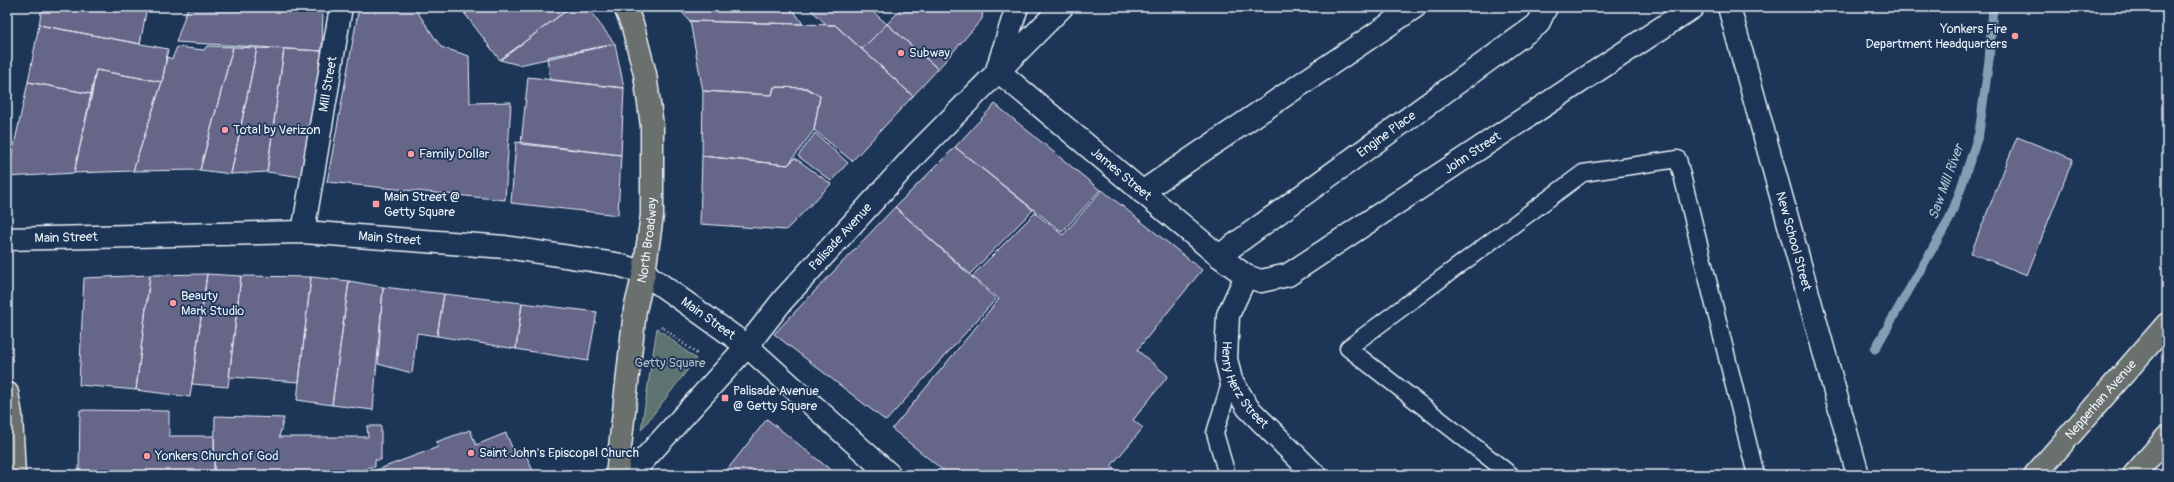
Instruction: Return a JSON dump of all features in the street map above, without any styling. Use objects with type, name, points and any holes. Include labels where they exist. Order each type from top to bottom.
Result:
[{"type":"main road","name":"North Broadway","points":[[617,475],[635,310],[644,273],[652,215],[652,126],[645,74],[633,27],[625,7]]},
{"type":"main road","name":"Nepperhan Avenue","points":[[2035,475],[2167,324]]},
{"type":"main road","points":[[7,393],[11,415],[14,475]]},
{"type":"main road","points":[[2134,475],[2167,437]]},
{"type":"street","name":"Mill Street","points":[[303,232],[341,7]]},
{"type":"street","points":[[997,70],[1017,7]]},
{"type":"street","name":"Palisade Avenue","points":[[630,475],[747,346],[788,294],[917,154],[997,70],[1062,7]]},
{"type":"street","points":[[1142,192],[1415,7]]},
{"type":"street","name":"Engine Place","points":[[1219,256],[1538,24],[1546,7]]},
{"type":"street","name":"John Street","points":[[1246,276],[1261,281],[1288,275],[1693,7]]},
{"type":"street","name":"New School Street","points":[[1729,7],[1858,475]]},
{"type":"street","name":"James Street","points":[[997,70],[1219,256],[1246,276]]},
{"type":"street","name":"Main Street","points":[[7,239],[303,232],[505,247],[616,264],[644,273],[747,346],[890,475]]},
{"type":"street","name":"Henry Herz Street","points":[[1246,276],[1228,315],[1226,359],[1231,380],[1248,408],[1315,475]]},
{"type":"lane","points":[[1511,475],[1348,348],[1583,173],[1678,159],[1756,475]]},
{"type":"lane","points":[[1226,475],[1215,433],[1231,380]]},
{"type":"path","points":[[657,323],[697,354]]},
{"type":"green space","name":"Getty Square","points":[[657,328],[696,359],[641,430]]},
{"type":"building","points":[[42,7],[147,7],[140,44],[39,25]]},
{"type":"building","points":[[188,7],[323,7],[322,51],[176,42]]},
{"type":"building","points":[[359,7],[414,7],[441,47],[469,56],[470,103],[511,102],[505,200],[327,182]]},
{"type":"building","points":[[459,7],[474,7],[465,14]]},
{"type":"building","points":[[474,7],[571,7],[500,60],[465,14]]},
{"type":"building","points":[[571,7],[587,7],[615,44],[519,65],[500,60]]},
{"type":"building","points":[[677,7],[791,7],[803,24],[690,21]]},
{"type":"building","points":[[808,7],[867,7],[887,24],[862,49],[835,25],[827,25]]},
{"type":"building","points":[[899,7],[983,7],[982,19],[938,69],[887,24],[901,9]]},
{"type":"building","points":[[690,21],[835,25],[913,96],[852,161],[814,130],[820,96],[806,88],[774,87],[772,95],[703,91]]},
{"type":"building","points":[[887,24],[938,69],[913,96],[862,49]]},
{"type":"building","points":[[39,25],[168,49],[162,82],[96,70],[92,94],[28,82]]},
{"type":"building","points":[[615,44],[624,88],[550,80],[547,57]]},
{"type":"building","points":[[207,46],[233,47],[200,170],[133,171],[162,82],[167,57],[172,59],[177,47],[204,50]]},
{"type":"building","points":[[233,47],[257,48],[231,174],[200,170]]},
{"type":"building","points":[[257,48],[284,49],[267,172],[231,174]]},
{"type":"building","points":[[284,49],[322,51],[302,177],[267,172]]},
{"type":"building","points":[[96,70],[162,82],[133,171],[74,173]]},
{"type":"building","points":[[528,77],[624,88],[621,155],[521,144]]},
{"type":"building","points":[[28,82],[92,94],[74,173],[7,177]]},
{"type":"building","points":[[774,87],[806,88],[820,96],[814,130],[788,165],[702,156],[703,91],[772,95]]},
{"type":"building","points":[[995,104],[1100,190],[1062,232],[955,147]]},
{"type":"building","points":[[815,133],[848,163],[831,181],[798,156]]},
{"type":"building","points":[[2017,137],[2073,159],[2027,275],[1971,253]]},
{"type":"building","points":[[516,142],[621,155],[618,215],[511,203]]},
{"type":"building","points":[[955,147],[1033,210],[970,274],[895,207]]},
{"type":"building","points":[[702,156],[788,165],[795,158],[831,184],[786,230],[700,224]]},
{"type":"building","points":[[1102,190],[1202,270],[1137,350],[1168,376],[1133,420],[1143,428],[1111,466],[1123,475],[949,475],[892,429],[999,299],[972,276],[1035,213],[1063,235]]},
{"type":"building","points":[[895,207],[996,299],[886,421],[774,334]]},
{"type":"building","points":[[207,274],[190,397],[136,390],[150,275]]},
{"type":"building","points":[[207,274],[241,276],[228,387],[192,384]]},
{"type":"building","points":[[150,275],[136,390],[79,385],[84,278]]},
{"type":"building","points":[[241,276],[311,277],[299,382],[229,377]]},
{"type":"building","points":[[311,277],[349,281],[332,405],[297,400]]},
{"type":"building","points":[[349,281],[383,287],[373,410],[332,405]]},
{"type":"building","points":[[383,287],[444,294],[437,336],[417,333],[412,373],[378,364]]},
{"type":"building","points":[[444,294],[522,303],[516,349],[437,336]]},
{"type":"building","points":[[522,303],[597,312],[588,361],[516,349]]},
{"type":"building","name":"Yonkers Church of God","points":[[80,410],[169,411],[169,436],[214,436],[214,475],[79,475]]},
{"type":"building","points":[[215,416],[284,418],[279,437],[368,437],[367,426],[381,426],[381,460],[375,460],[375,467],[369,467],[358,475],[214,475]]},
{"type":"building","points":[[767,419],[837,475],[723,475]]},
{"type":"building","name":"Saint John's Episcopal Church","points":[[470,430],[476,445],[506,433],[513,450],[526,455],[533,471],[531,475],[363,475],[438,447],[436,442]]},
{"type":"waterway","name":"Saw Mill River","points":[[1875,349],[1949,220],[1960,191],[1979,133],[1989,60],[1993,7]]},
{"type":"place","name":"Yonkers Fire Department Headquarters","points":[[2015,36]]},
{"type":"place","name":"Subway","points":[[901,53]]},
{"type":"place","name":"Total by Verizon","points":[[225,130]]},
{"type":"place","name":"Family Dollar","points":[[411,154]]},
{"type":"place","name":"Main Street @ Getty Square","points":[[376,204]]},
{"type":"place","name":"Beauty Mark Studio","points":[[173,303]]},
{"type":"place","name":"Palisade Avenue @ Getty Square","points":[[725,398]]},
{"type":"place","name":"Saint John's Episcopal Church","points":[[471,453]]},
{"type":"place","name":"Yonkers Church of God","points":[[147,456]]}]
